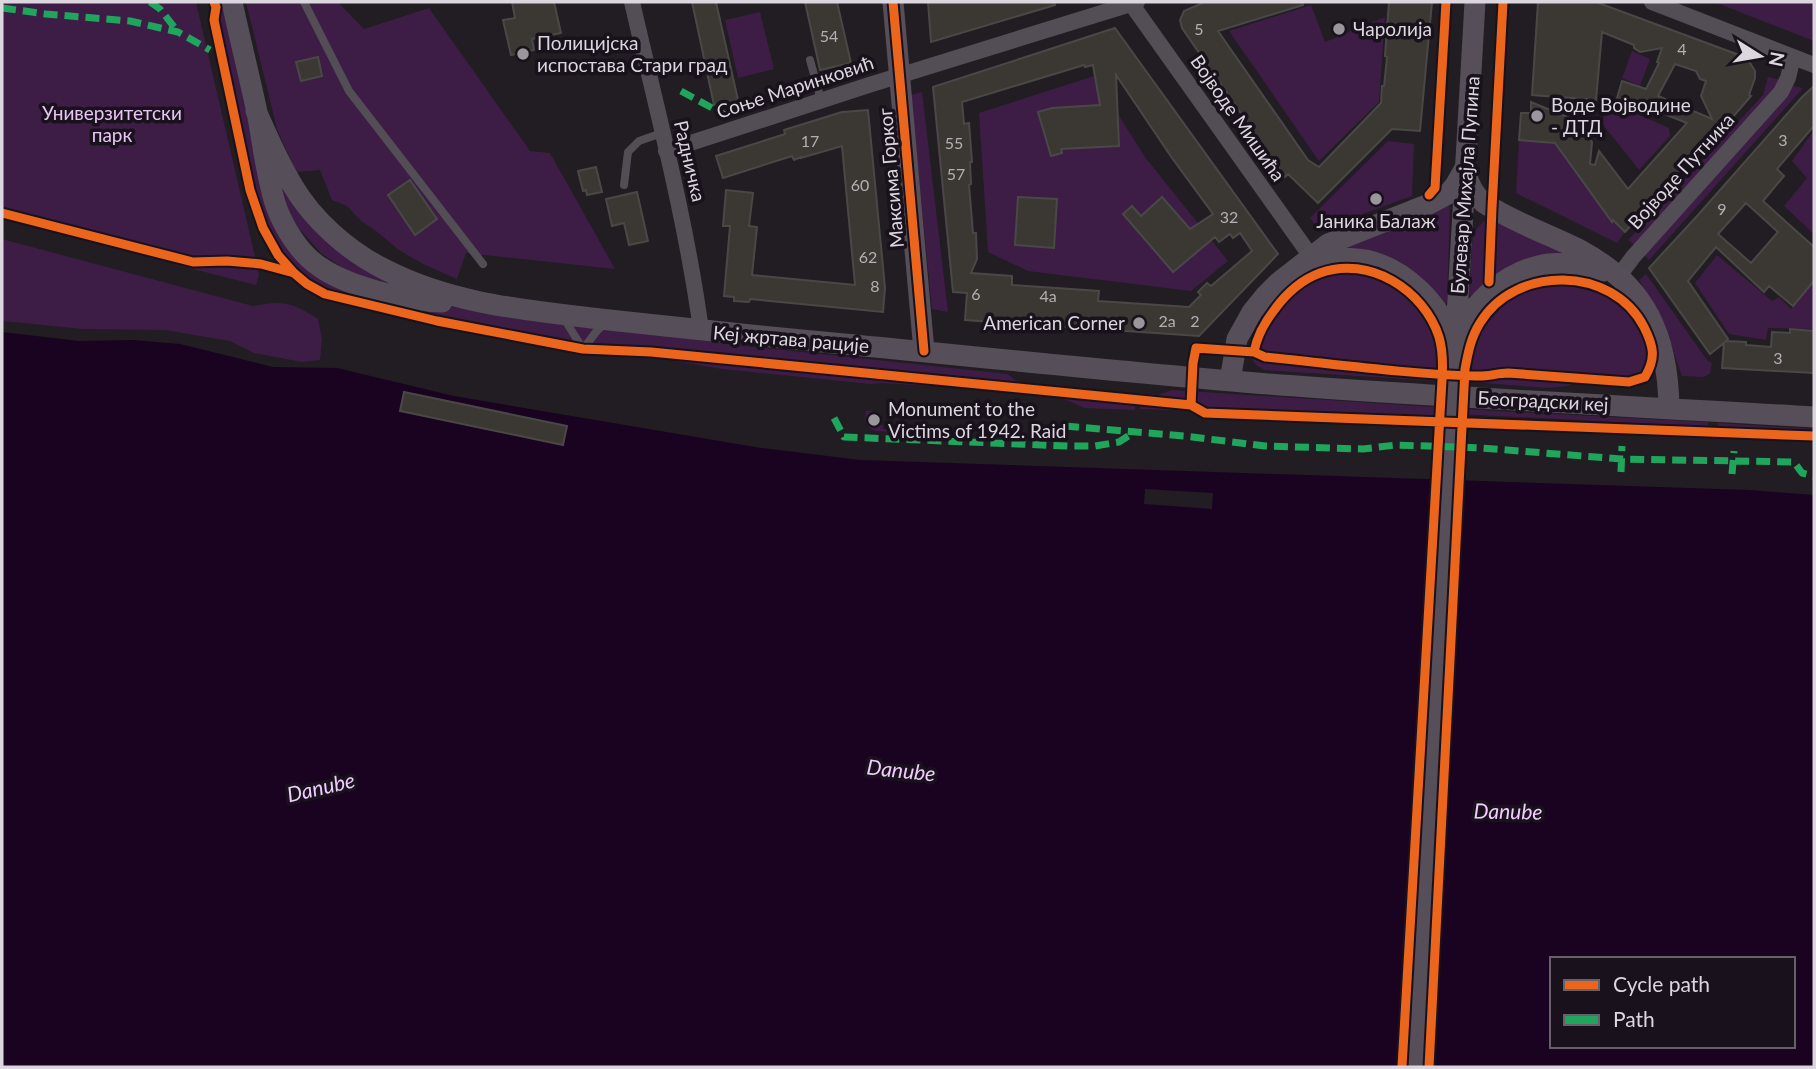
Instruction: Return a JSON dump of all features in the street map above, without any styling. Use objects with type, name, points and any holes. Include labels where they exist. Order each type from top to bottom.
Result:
[{"type":"main road","points":[[232,2],[269,177],[277,207],[290,234],[318,266],[350,283],[400,296],[438,302],[480,303]]},
{"type":"main road","name":"Максима Горког","points":[[893,2],[924,351]]},
{"type":"main road","name":"Булевар Михајла Пупина","points":[[1414,1067],[1475,2]]},
{"type":"main road","name":"Кеј жртава рације","points":[[257,111],[275,154],[295,190],[319,220],[380,267],[415,283],[480,303],[701,330],[1230,381]]},
{"type":"main road","points":[[1230,381],[1237,339],[1252,312],[1279,282],[1328,244],[1448,194],[1465,167]]},
{"type":"main road","points":[[1465,167],[1472,190],[1484,203],[1599,261],[1634,292],[1658,331],[1668,379],[1669,408]]},
{"type":"main road","points":[[1312,258],[1364,260],[1394,270],[1406,278],[1437,310],[1455,346]]},
{"type":"main road","points":[[1455,346],[1462,327],[1475,307],[1494,288],[1532,267],[1567,264],[1619,276]]},
{"type":"main road","name":"Београдски кеј","points":[[1230,381],[1814,417]]},
{"type":"street","name":"Радничка","points":[[632,2],[691,263],[701,330]]},
{"type":"street","name":"Соње Маринковић","points":[[666,150],[1133,2]]},
{"type":"street","name":"Војводе Мишића","points":[[1133,2],[1312,258]]},
{"type":"street","points":[[1653,2],[1814,65]]},
{"type":"street","name":"Војводе Путника","points":[[1619,276],[1781,92],[1793,57]]},
{"type":"lane","points":[[304,2],[349,91],[483,264]]},
{"type":"lane","points":[[810,60],[821,100]]},
{"type":"lane","points":[[624,185],[628,152],[639,141],[662,133]]},
{"type":"lane","points":[[562,314],[583,349],[596,331],[609,320]]},
{"type":"green space","name":"Универзитетски парк","points":[[2,2],[196,2],[256,261],[186,259],[2,208]]},
{"type":"green space","points":[[214,2],[232,2],[269,177],[302,251],[424,303],[736,345],[1008,374],[1027,391],[1136,402],[1135,410],[1085,408],[1061,398],[965,388],[871,384],[722,369],[437,321],[325,294],[270,243],[255,209],[214,20]]},
{"type":"green space","points":[[246,2],[338,2],[364,29],[429,8],[530,151],[550,153],[615,269],[466,253],[457,279],[399,250],[361,221],[347,206],[332,200],[320,170],[296,172],[277,129]]},
{"type":"green space","points":[[1714,2],[1814,2],[1814,41]]},
{"type":"green space","points":[[1311,5],[1325,42],[1385,17],[1379,102],[1319,161],[1229,31]]},
{"type":"green space","points":[[760,12],[774,69],[738,78],[725,20]]},
{"type":"green space","points":[[1632,51],[1650,59],[1640,86],[1622,78]]},
{"type":"green space","points":[[1094,76],[1145,157],[1228,261],[1191,291],[1028,271],[988,252],[979,113]]},
{"type":"green space","points":[[1768,77],[1781,80],[1637,247],[1628,240],[1763,95]]},
{"type":"green space","points":[[1789,85],[1803,88],[1649,260],[1640,252]]},
{"type":"green space","points":[[922,92],[948,312],[932,309],[911,95]]},
{"type":"green space","points":[[1612,103],[1669,128],[1670,136],[1639,170],[1601,122]]},
{"type":"green space","points":[[1814,130],[1814,234],[1784,206],[1807,178],[1792,161]]},
{"type":"green space","points":[[1519,140],[1556,144],[1611,221],[1625,232],[1617,243],[1516,193]]},
{"type":"green space","points":[[1388,141],[1414,144],[1412,196],[1319,230],[1310,218]]},
{"type":"green space","points":[[276,163],[396,287],[350,273],[321,253],[294,223],[286,207]]},
{"type":"green space","points":[[1448,205],[1445,306],[1329,248]]},
{"type":"green space","points":[[1496,220],[1561,254],[1473,298],[1469,294],[1473,233],[1484,221]]},
{"type":"green space","points":[[2,239],[253,306],[279,303],[294,306],[318,319],[322,339],[320,360],[302,362],[254,353],[230,341],[165,330],[83,329],[2,321]]},
{"type":"green space","points":[[1717,255],[1772,301],[1779,297],[1791,309],[1814,281],[1814,329],[1768,328],[1766,340],[1729,334],[1695,283]]},
{"type":"green space","points":[[174,261],[194,265],[257,267],[259,275],[256,285],[173,264]]},
{"type":"green space","points":[[1350,273],[1372,277],[1391,285],[1407,294],[1419,307],[1429,322],[1435,339],[1438,381],[1264,370],[1256,365],[1252,359],[1256,358],[1262,338],[1289,300],[1315,281]]},
{"type":"green space","points":[[1646,274],[1707,360],[1712,363],[1710,373],[1704,377],[1682,376],[1664,324],[1639,280]]},
{"type":"green space","points":[[1566,285],[1601,293],[1626,311],[1643,337],[1647,353],[1647,365],[1640,374],[1620,379],[1582,377],[1568,386],[1547,388],[1471,382],[1473,349],[1486,325],[1504,304],[1519,294],[1542,286]]},
{"type":"green space","points":[[1172,390],[1708,422],[1708,427],[1441,413],[1440,419],[1140,409],[1140,393],[1158,395]]},
{"type":"green space","points":[[866,411],[872,411],[883,429],[939,431],[939,434],[875,431],[866,424]]},
{"type":"green space","points":[[1718,423],[1814,429],[1814,433],[1718,428]]},
{"type":"water","name":"Danube","points":[[2,332],[79,341],[133,340],[180,344],[273,367],[337,368],[454,396],[761,448],[860,460],[1749,490],[1814,495],[1814,1067],[2,1067]]},
{"type":"pier","points":[[1432,476],[1464,477],[1431,1067],[1398,1067]]},
{"type":"pier","points":[[1145,489],[1213,493],[1212,509],[1144,504]]},
{"type":"building","points":[[512,2],[554,2],[561,33],[532,39],[534,50],[511,55],[503,20],[515,18]]},
{"type":"building","points":[[692,2],[716,2],[738,100],[714,105]]},
{"type":"building","points":[[805,2],[837,2],[851,63],[820,70]]},
{"type":"building","points":[[928,2],[1054,2],[1055,5],[931,42]]},
{"type":"building","points":[[1205,2],[1302,2],[1303,5],[1218,31],[1308,160],[1319,167],[1381,103],[1387,57],[1389,2],[1432,2],[1420,131],[1392,129],[1318,203],[1288,174],[1285,177],[1182,28],[1180,20],[1184,11]]},
{"type":"building","points":[[1538,2],[1596,2],[1739,55],[1750,63],[1755,71],[1749,95],[1751,96],[1725,126],[1722,123],[1625,232],[1613,220],[1612,222],[1555,143],[1519,140],[1521,113],[1531,113],[1531,102],[1575,120],[1592,142],[1590,164],[1595,165],[1599,151],[1628,189],[1687,123],[1629,100],[1617,98],[1622,81],[1646,89],[1659,63],[1657,62],[1662,48],[1640,52],[1634,45],[1602,32],[1596,100],[1532,95]],"holes":[[[1675,64],[1696,71],[1700,79],[1706,81],[1701,96],[1712,119],[1658,96]]]},
{"type":"building","points":[[1115,28],[1278,254],[1199,336],[965,320],[967,293],[953,292],[933,87]],"holes":[[[1084,65],[1093,65],[1100,105],[1052,108],[1038,112],[1051,156],[1062,153],[1061,149],[1119,146],[1116,75],[1213,214],[1190,229],[1162,197],[1141,216],[1132,206],[1123,214],[1173,272],[1215,237],[1219,242],[1230,234],[1233,238],[1240,233],[1252,251],[1211,286],[1207,283],[1198,292],[1201,295],[1189,307],[1098,301],[1099,291],[1012,285],[1012,276],[971,273],[977,259],[976,233],[973,233],[969,185],[972,162],[969,123],[964,124],[962,102]]]},
{"type":"building","points":[[318,57],[322,76],[301,81],[296,62]]},
{"type":"building","points":[[1814,86],[1814,126],[1777,169],[1784,176],[1763,201],[1814,247],[1814,281],[1793,306],[1769,286],[1764,292],[1716,247],[1688,281],[1728,339],[1726,341],[1771,347],[1772,332],[1790,333],[1790,329],[1814,331],[1814,373],[1722,368],[1724,343],[1710,354],[1649,268]],"holes":[[[1746,203],[1778,232],[1751,263],[1718,234]]]},
{"type":"building","points":[[868,110],[885,288],[883,312],[750,299],[749,302],[734,301],[734,297],[724,296],[730,226],[723,226],[726,190],[753,193],[749,226],[757,227],[752,275],[855,285],[842,146],[794,160],[792,156],[723,178],[716,156],[785,134],[784,130],[842,112]]},
{"type":"building","points":[[596,167],[602,192],[587,195],[586,190],[583,191],[578,171]]},
{"type":"building","points":[[410,180],[437,219],[415,235],[388,195]]},
{"type":"building","points":[[637,192],[648,241],[629,245],[624,223],[612,226],[606,199]]},
{"type":"building","points":[[1018,197],[1057,199],[1054,248],[1015,245]]},
{"type":"building","points":[[404,392],[567,426],[563,445],[400,411]]},
{"type":"marked path","points":[[150,2],[160,9],[178,32]]},
{"type":"marked path","points":[[2,8],[130,21],[178,32],[210,50]]},
{"type":"marked path","points":[[681,91],[725,115]]},
{"type":"marked path","points":[[834,418],[844,437],[1095,446],[1119,442],[1136,431]]},
{"type":"marked path","points":[[1065,426],[1265,446],[1363,449],[1396,445],[1481,448],[1621,459],[1794,462],[1802,473],[1814,476]]},
{"type":"marked path","points":[[1621,472],[1622,446]]},
{"type":"marked path","points":[[1732,474],[1734,451]]},
{"type":"cycle path","points":[[214,2],[214,20],[250,190],[263,228],[278,255],[294,273],[325,294],[437,321],[583,349],[651,352],[1191,405],[1205,413],[1814,436]]},
{"type":"cycle path","points":[[893,2],[924,351]]},
{"type":"cycle path","points":[[1429,195],[1435,188],[1446,2]]},
{"type":"cycle path","points":[[1489,282],[1503,2]]},
{"type":"cycle path","points":[[2,213],[193,262],[261,264],[294,273]]},
{"type":"cycle path","points":[[1254,352],[1264,325],[1289,293],[1313,276],[1339,269],[1375,273],[1408,291],[1432,320],[1439,337],[1442,375],[1402,1067]]},
{"type":"cycle path","points":[[1191,405],[1196,348],[1254,352],[1265,357],[1423,373],[1450,375],[1476,376],[1508,373],[1629,382],[1645,377],[1649,370],[1652,358],[1650,341],[1644,327],[1629,307],[1610,292],[1587,283],[1563,280],[1539,282],[1516,290],[1496,304],[1480,323],[1470,345],[1465,369],[1429,1067]]},
{"type":"place","name":"Чаролија","points":[[1339,29]]},
{"type":"place","name":"Полицијска испостава Стари град","points":[[523,54]]},
{"type":"place","name":"Воде Војводине - ДТД","points":[[1537,116]]},
{"type":"place","name":"Јаника Балаж","points":[[1376,199]]},
{"type":"place","name":"American Corner","points":[[1139,323]]},
{"type":"place","name":"Monument to the Victims of 1942. Raid","points":[[874,420]]}]
